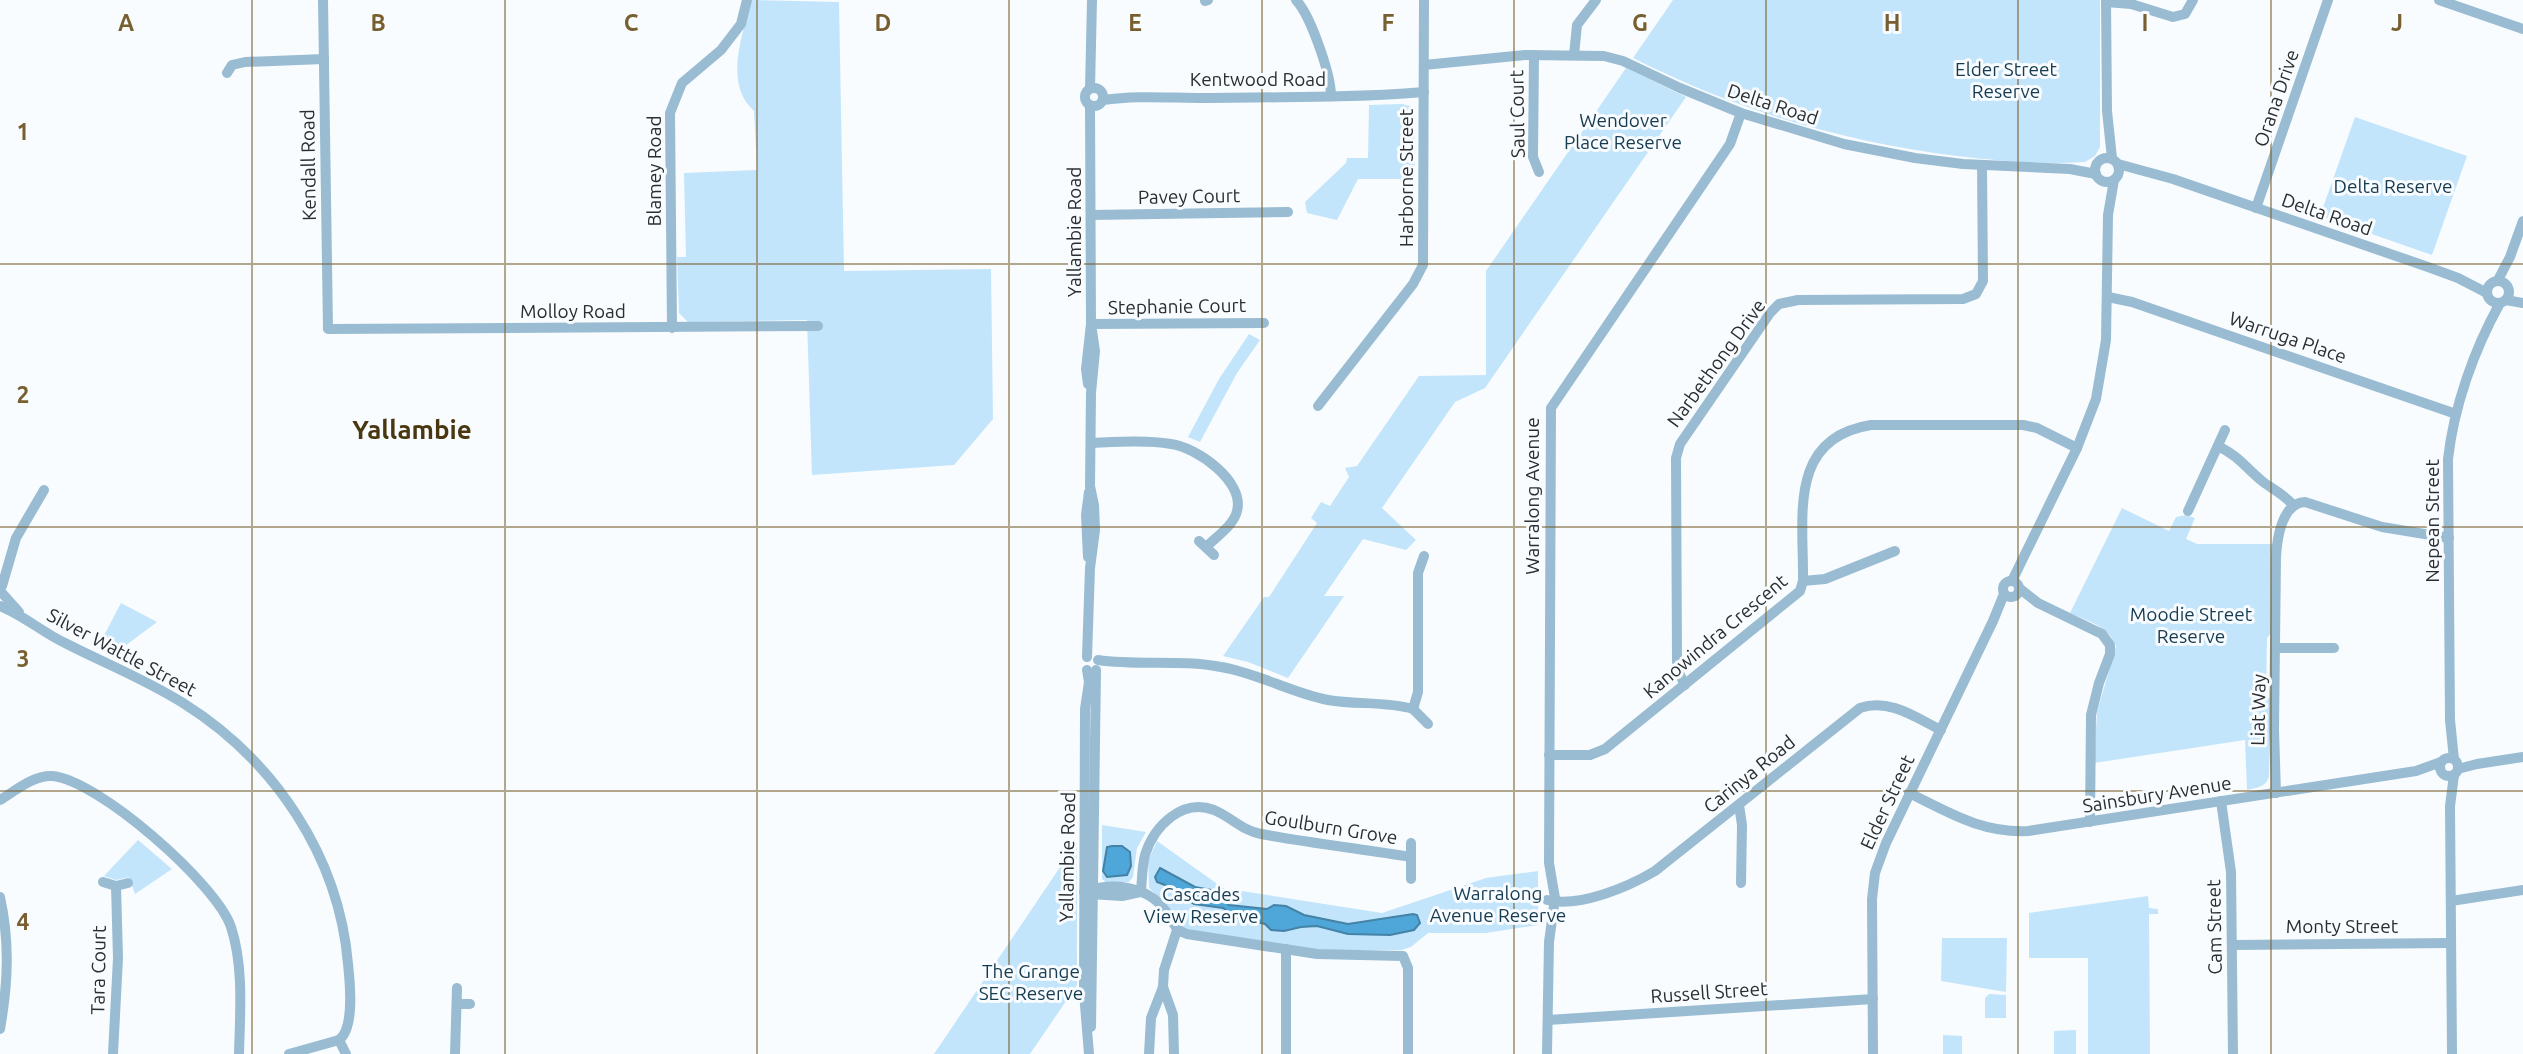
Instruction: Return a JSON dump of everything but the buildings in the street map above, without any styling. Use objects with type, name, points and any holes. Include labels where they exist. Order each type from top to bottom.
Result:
[{"type":"street","name":"Kendall Road","points":[[323,0],[328,329]]},
{"type":"street","name":"Blamey Road","points":[[672,328],[670,113],[682,83],[714,57],[741,24],[747,0]]},
{"type":"street","name":"Yallambie Road","points":[[1088,1049],[1084,993],[1090,892],[1094,664],[1086,534],[1090,486],[1091,393],[1086,369],[1091,324],[1091,141],[1097,97],[1091,58],[1092,0]]},
{"type":"street","points":[[1296,0],[1304,9],[1328,73],[1331,96]]},
{"type":"street","name":"Harborne Street","points":[[1318,406],[1413,284],[1423,265],[1424,0]]},
{"type":"street","points":[[1574,55],[1577,25],[1596,0]]},
{"type":"street","points":[[2099,177],[2107,161],[2106,1],[2131,4],[2173,17],[2185,14],[2193,0]]},
{"type":"street","name":"Orana Drive","points":[[2256,208],[2328,0]]},
{"type":"street","points":[[2439,0],[2461,4],[2523,29]]},
{"type":"street","name":"Delta Road","points":[[1424,60],[1474,61],[1534,55],[1604,56],[1623,61],[1745,114],[1844,144],[1915,158],[1982,165],[2070,169],[2099,177],[2116,178],[2144,173]]},
{"type":"street","name":"Saul Court","points":[[1534,55],[1533,157],[1539,172]]},
{"type":"street","points":[[227,73],[232,65],[245,62],[324,60]]},
{"type":"street","name":"Kentwood Road","points":[[1097,97],[1424,96]]},
{"type":"street","name":"Warralong Avenue","points":[[1547,1054],[1549,942],[1546,924],[1552,900],[1546,879],[1549,863],[1551,408],[1730,144],[1745,114]]},
{"type":"street","name":"Delta Road","points":[[2070,169],[2107,161],[2173,180],[2523,300]]},
{"type":"street","name":"Elder Street","points":[[1873,1054],[1874,881],[1885,843],[1993,621],[2013,590],[2025,555],[2077,448],[2100,380],[2106,340],[2108,215],[2116,178],[2107,161]]},
{"type":"street","name":"Narbethong Drive","points":[[1685,685],[1676,662],[1676,458],[1680,444],[1770,313],[1779,304],[1798,300],[1963,299],[1976,294],[1983,281],[1982,165]]},
{"type":"street","name":"Elder Street","points":[[2099,177],[2108,215]]},
{"type":"street","name":"Pavey Court","points":[[1091,215],[1288,212]]},
{"type":"street","name":"Nepean Street","points":[[2452,1054],[2448,459],[2456,414],[2523,221]]},
{"type":"street","name":"Warruga Place","points":[[2108,297],[2132,302],[2456,414]]},
{"type":"street","name":"Stephanie Court","points":[[1091,324],[1264,323]]},
{"type":"street","name":"Molloy Road","points":[[328,329],[818,326]]},
{"type":"street","name":"Kanowindra Crescent","points":[[1549,755],[1583,756],[1600,752],[1800,591],[1803,581],[1805,479],[1809,467],[1821,449],[1845,431],[1879,424],[2012,424],[2037,428],[2077,448]]},
{"type":"street","points":[[2188,513],[2225,430]]},
{"type":"street","points":[[1091,443],[1170,443],[1192,450],[1216,467],[1237,495],[1237,512],[1206,548]]},
{"type":"street","points":[[2218,446],[2240,458],[2260,479],[2285,496],[2292,505],[2309,503],[2370,524],[2413,532],[2449,533]]},
{"type":"street","points":[[1,590],[20,528],[44,490]]},
{"type":"street","name":"Liat Way","points":[[2276,793],[2276,552],[2286,515],[2292,505]]},
{"type":"street","points":[[1803,581],[1825,579],[1895,551]]},
{"type":"street","points":[[0,568],[11,554]]},
{"type":"street","points":[[1413,709],[1419,692],[1418,573],[1424,556]]},
{"type":"street","name":"Silver Wattle Street","points":[[1,590],[27,620]]},
{"type":"street","points":[[2013,590],[2099,632],[2107,638],[2110,645],[2110,654],[2091,715],[2090,822]]},
{"type":"street","name":"Silver Wattle Street","points":[[0,606],[65,643],[133,675],[183,703],[230,739],[271,780],[317,849],[339,910],[347,951],[349,991],[348,1028],[339,1040]]},
{"type":"street","points":[[2276,648],[2334,648]]},
{"type":"street","points":[[1094,664],[1220,666],[1319,698],[1413,709],[1428,724]]},
{"type":"street","name":"Carinya Road","points":[[1552,900],[1580,899],[1618,890],[1644,878],[1667,863],[1860,708],[1874,704],[1889,706],[1941,730]]},
{"type":"street","name":"Sainsbury Avenue","points":[[1909,793],[1965,821],[1992,829],[2028,831],[2523,757]]},
{"type":"street","points":[[0,800],[45,776],[64,778],[83,786],[122,813],[195,875],[225,914],[234,941],[239,978],[239,1054]]},
{"type":"street","name":"Cam Street","points":[[2221,801],[2230,858],[2233,1054]]},
{"type":"street","points":[[1739,804],[1742,825],[1741,883]]},
{"type":"street","name":"Goulburn Grove","points":[[1140,892],[1144,861],[1150,845],[1168,819],[1191,807],[1216,811],[1254,833],[1411,857]]},
{"type":"street","name":"Goulburn Grove","points":[[1411,843],[1411,879]]},
{"type":"street","points":[[103,882],[116,886],[128,883]]},
{"type":"street","name":"Tara Court","points":[[113,1054],[118,958],[116,886]]},
{"type":"street","points":[[1090,892],[1124,887],[1140,892],[1161,906],[1177,930],[1187,934],[1325,954],[1394,954],[1405,957],[1408,968],[1408,1054]]},
{"type":"street","points":[[2451,901],[2523,890]]},
{"type":"street","points":[[0,897],[8,957],[8,978],[0,1029]]},
{"type":"street","points":[[1149,1054],[1151,1017],[1163,987],[1164,970],[1177,930]]},
{"type":"street","name":"Monty Street","points":[[2232,944],[2451,943]]},
{"type":"street","points":[[1286,949],[1286,1054]]},
{"type":"street","points":[[1163,987],[1173,1016],[1174,1054]]},
{"type":"street","points":[[455,1054],[457,988]]},
{"type":"street","name":"Russell Street","points":[[1548,1020],[1873,999]]},
{"type":"street","points":[[457,1003],[470,1004]]},
{"type":"street","points":[[289,1054],[339,1040],[346,1054]]},
{"type":"green space","points":[[751,0],[839,2],[844,271],[991,269],[993,419],[954,465],[812,475],[807,320],[688,322],[679,313],[677,257],[686,257],[684,173],[757,170],[754,111],[739,87],[737,73],[740,43]]},
{"type":"green space","name":"Elder Street Reserve","points":[[1673,0],[2100,0],[2100,147],[2095,156],[2085,162],[2037,163],[1973,158],[1915,150],[1832,133],[1751,108],[1672,77],[1633,58]]},
{"type":"green space","name":"Wendover Place Reserve","points":[[1626,68],[1686,97],[1485,388],[1455,402],[1382,508],[1416,540],[1406,550],[1363,539],[1324,596],[1344,596],[1288,678],[1248,662],[1223,656],[1264,597],[1269,597],[1317,523],[1311,518],[1321,502],[1330,506],[1349,477],[1345,468],[1357,466],[1419,376],[1486,375],[1486,271]]},
{"type":"green space","points":[[1369,105],[1410,106],[1414,113],[1415,179],[1358,179],[1337,220],[1307,213],[1305,202],[1346,163],[1347,158],[1368,158]]},
{"type":"green space","name":"Delta Reserve","points":[[2355,117],[2467,156],[2432,255],[2320,216]]},
{"type":"green space","points":[[1249,334],[1260,340],[1237,373],[1200,442],[1188,437],[1219,379]]},
{"type":"green space","name":"Moodie Street Reserve","points":[[2122,508],[2169,531],[2176,517],[2186,515],[2195,518],[2186,539],[2197,544],[2272,544],[2271,633],[2267,638],[2266,695],[2270,699],[2269,777],[2266,783],[2247,790],[2245,740],[2094,763],[2097,712],[2116,646],[2103,629],[2070,613]]},
{"type":"green space","points":[[121,603],[157,622],[117,652],[100,643]]},
{"type":"green space","points":[[1102,825],[1146,832],[1137,848],[1133,877],[1129,882],[1107,883],[1102,879]]},
{"type":"green space","points":[[138,840],[172,869],[135,894],[129,877],[116,880],[104,876]]},
{"type":"green space","name":"Cascades View Reserve","points":[[1157,841],[1223,888],[1382,913],[1486,878],[1538,871],[1538,925],[1486,933],[1428,933],[1411,947],[1402,950],[1318,950],[1187,929],[1177,923],[1169,907],[1149,888],[1148,861]]},
{"type":"green space","name":"The Grange SEC Reserve","points":[[1077,842],[1077,985],[1030,1054],[934,1054]]},
{"type":"green space","points":[[2148,896],[2149,908],[2158,909],[2158,914],[2149,914],[2150,1054],[2088,1054],[2088,958],[2029,958],[2029,913]]},
{"type":"green space","points":[[1942,938],[2007,938],[2006,992],[1941,981]]},
{"type":"green space","points":[[1989,994],[2006,995],[2006,1018],[1985,1018],[1985,998]]},
{"type":"green space","points":[[2076,1030],[2076,1054],[2054,1054],[2054,1031]]},
{"type":"green space","points":[[1943,1035],[1962,1036],[1962,1054],[1943,1054]]},
{"type":"water","points":[[1122,846],[1130,852],[1131,866],[1127,875],[1107,877],[1103,871],[1107,847]]},
{"type":"water","points":[[1160,868],[1195,887],[1216,891],[1229,905],[1267,909],[1274,905],[1286,906],[1304,915],[1348,924],[1413,914],[1417,915],[1420,923],[1414,930],[1390,935],[1348,934],[1317,926],[1284,931],[1271,930],[1265,924],[1235,917],[1223,908],[1194,904],[1157,882],[1155,877]]},
{"type":"district","name":"Yallambie","points":[[412,429]]},
{"type":"park label","name":"Warralong Avenue Reserve","points":[[1498,904]]}]
